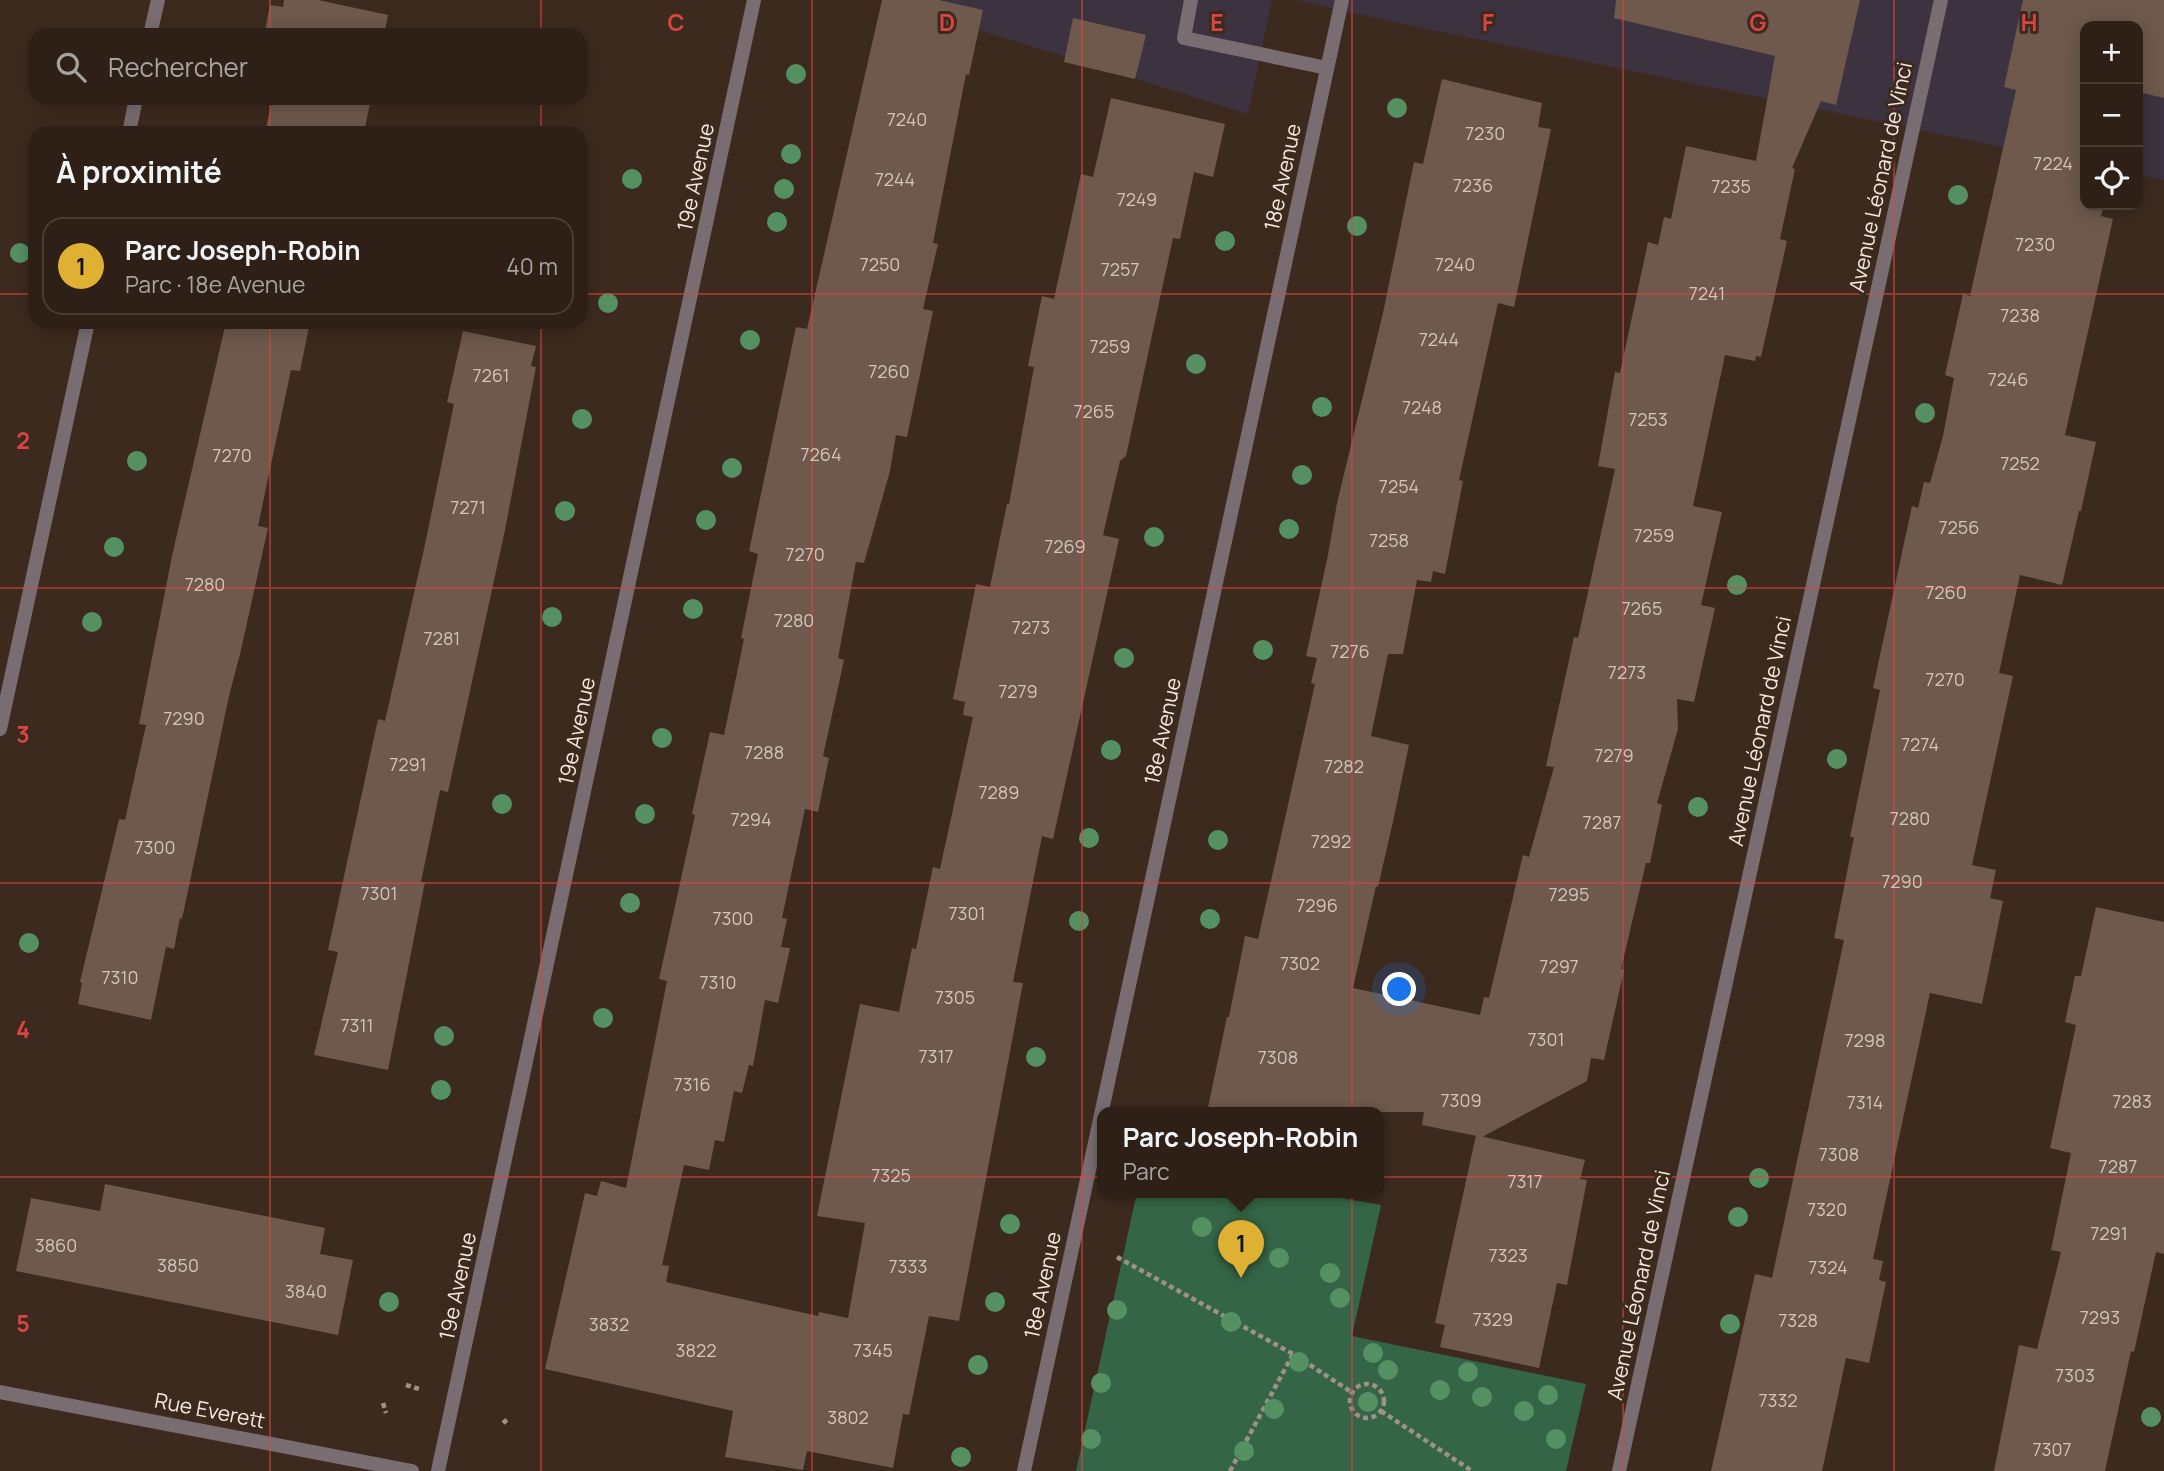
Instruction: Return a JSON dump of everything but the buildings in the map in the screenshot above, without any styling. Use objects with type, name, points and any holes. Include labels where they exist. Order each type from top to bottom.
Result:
[{"type":"street","points":[[152,28],[158,0]]},
{"type":"street","name":"19e Avenue","points":[[439,1471],[754,0]]},
{"type":"street","points":[[1191,0],[1184,38],[1327,68]]},
{"type":"street","name":"18e Avenue","points":[[1103,1107],[1342,0]]},
{"type":"street","name":"Avenue Léonard de Vinci","points":[[1619,1471],[1941,0]]},
{"type":"street","points":[[130,126],[135,105]]},
{"type":"street","points":[[0,729],[86,329]]},
{"type":"street","name":"18e Avenue","points":[[1024,1471],[1097,1133]]},
{"type":"street","name":"Rue Everett","points":[[0,1392],[412,1471]]},
{"type":"path","points":[[1116,1257],[1293,1354],[1353,1393]]},
{"type":"path","points":[[1230,1471],[1293,1354]]},
{"type":"path","points":[[1361,1385],[1376,1387],[1383,1395],[1381,1411],[1371,1418],[1355,1413],[1350,1403],[1353,1393],[1361,1385]]},
{"type":"path","points":[[383,1403],[386,1413]]},
{"type":"path","points":[[1381,1411],[1472,1471]]},
{"type":"shaded area","points":[[883,0],[1272,0],[1248,114]]},
{"type":"shaded area","points":[[1296,0],[2164,0],[2164,180],[2143,176],[2143,21],[2080,21],[2080,163]]},
{"type":"green space","points":[[1136,1198],[1342,1198],[1381,1205],[1352,1336],[1586,1384],[1566,1471],[1076,1471]]},
{"type":"place","name":"Parc Joseph-Robin","points":[[1241,1278]]}]
